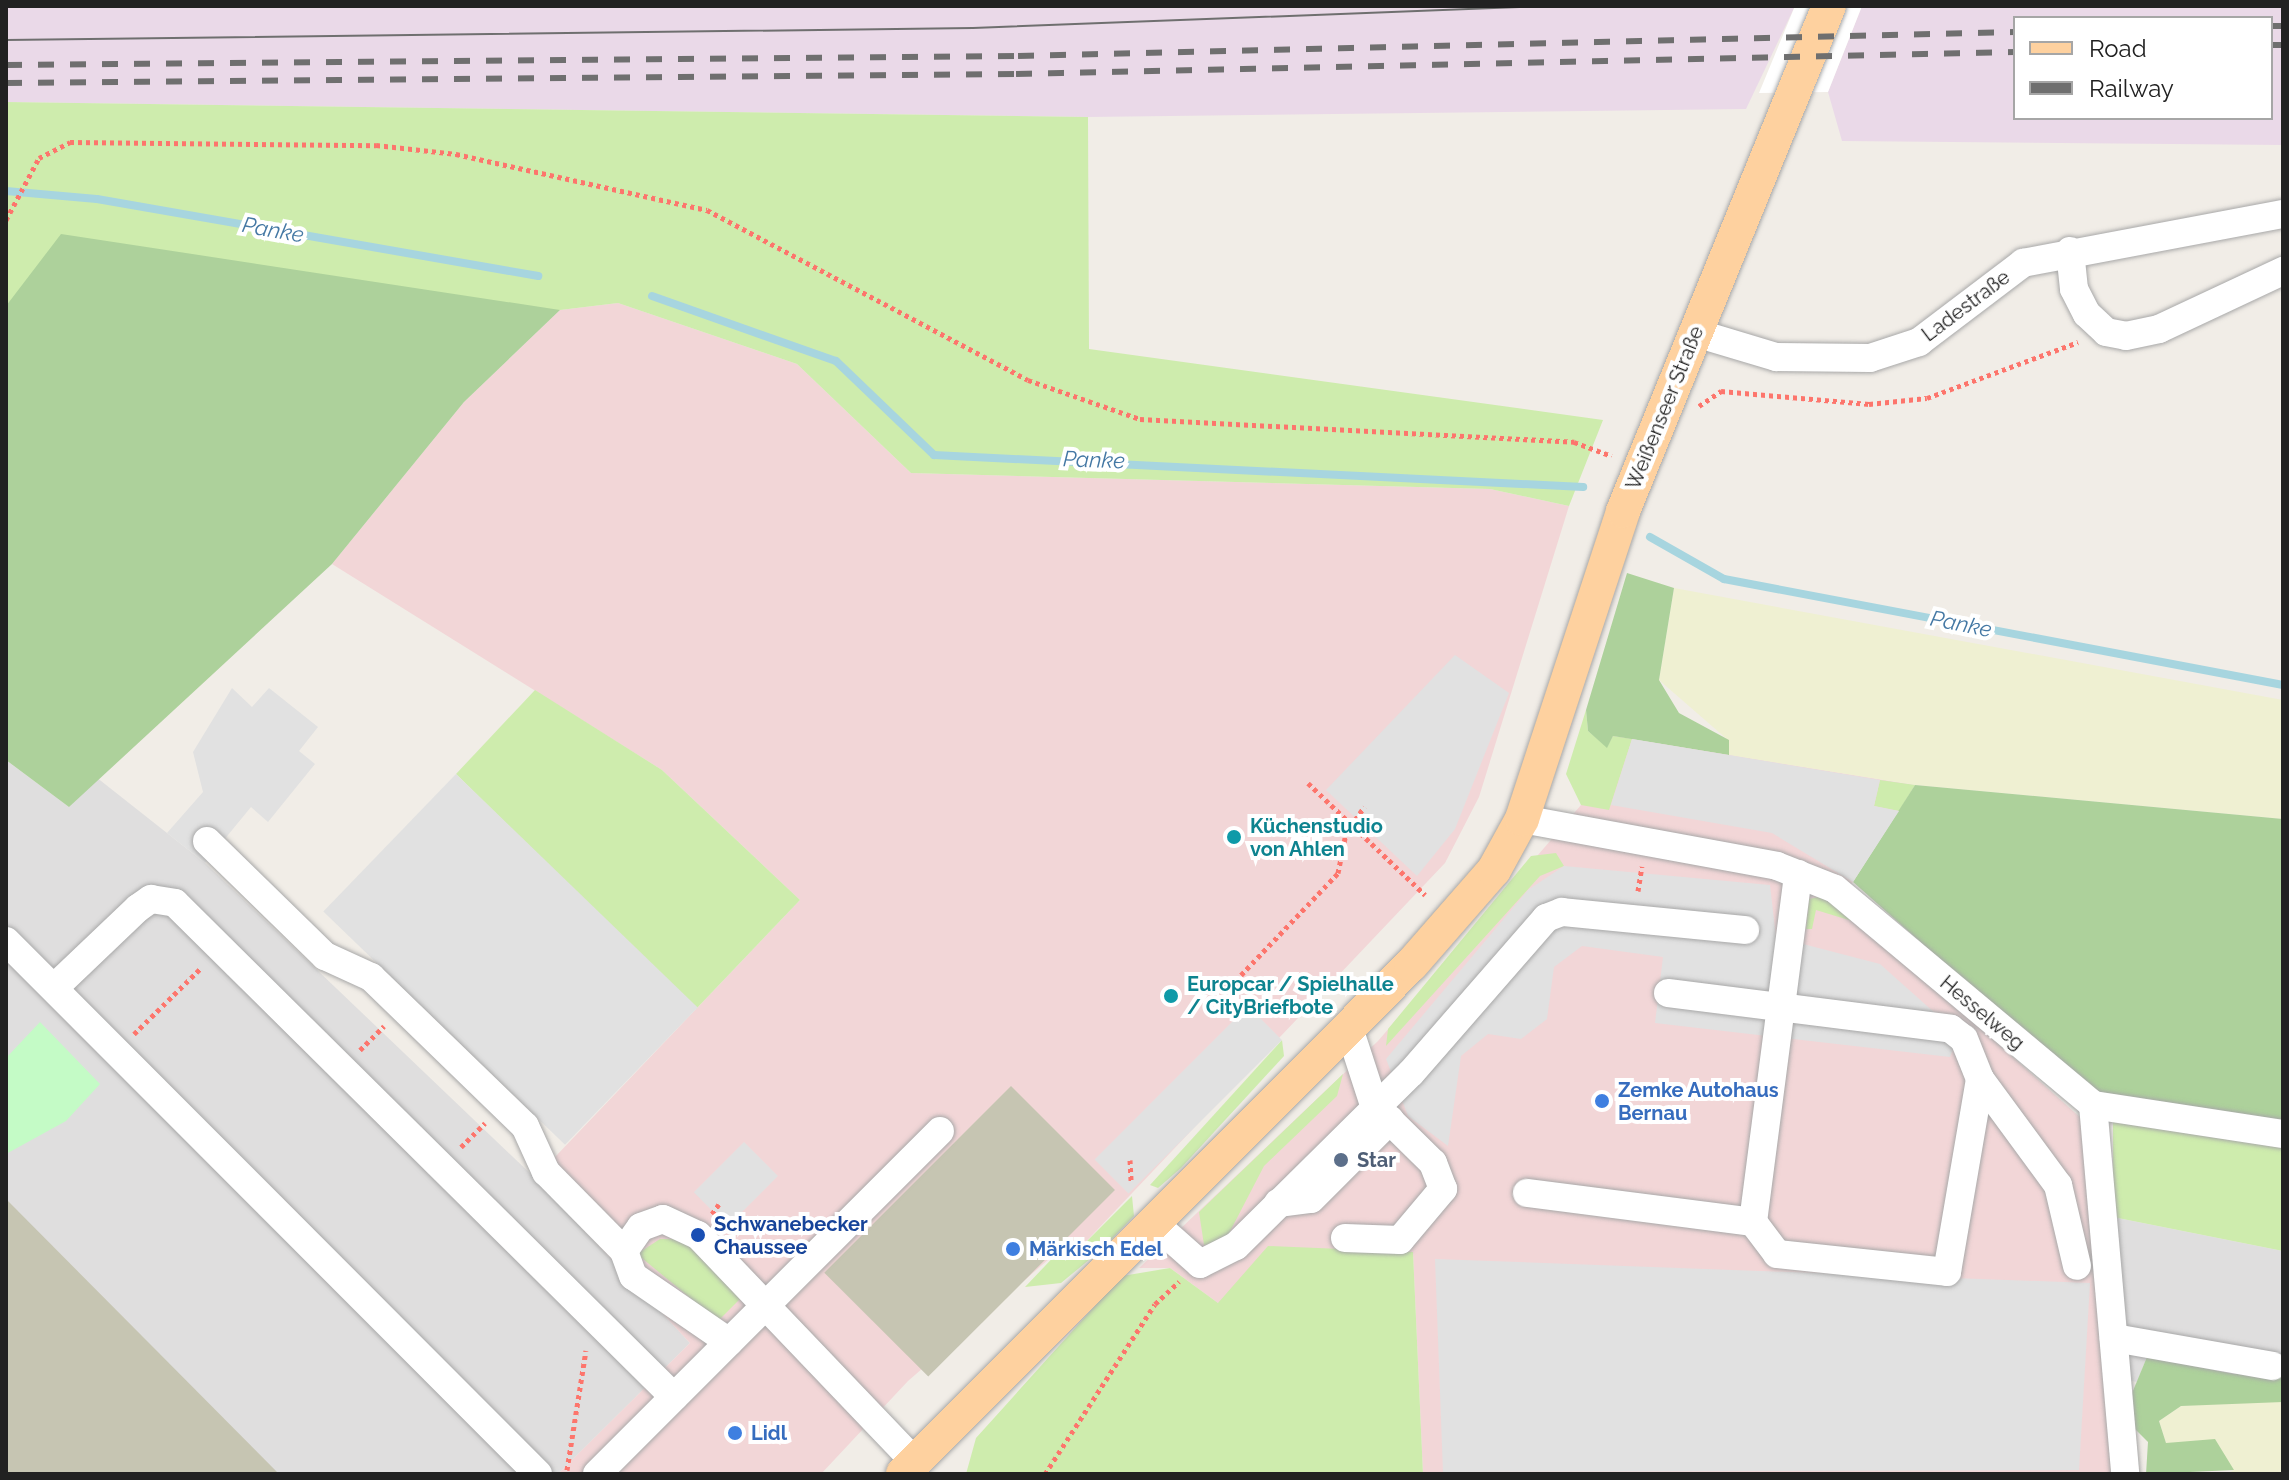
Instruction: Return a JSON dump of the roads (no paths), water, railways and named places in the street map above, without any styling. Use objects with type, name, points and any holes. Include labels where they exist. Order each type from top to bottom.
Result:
[{"type":"main road","name":"Weißenseer Straße","points":[[1522,819],[1631,463],[1696,333],[1829,6]]},
{"type":"main road","points":[[913,1470],[1349,1028],[1494,870],[1522,819]]},
{"type":"street","name":"Ladestraße","points":[[1696,333],[1776,357],[1870,358],[1919,342],[2023,263],[2070,251],[2283,214]]},
{"type":"street","points":[[2070,251],[2074,289],[2106,332],[2159,329],[2283,271]]},
{"type":"street","name":"Hesselweg","points":[[1522,819],[1798,874],[1835,889],[2093,1105]]},
{"type":"street","points":[[207,841],[325,956],[371,977],[525,1126],[546,1172],[624,1251],[642,1285],[729,1342]]},
{"type":"street","points":[[1798,874],[1753,1222],[1777,1254],[1947,1272],[1980,1079]]},
{"type":"street","points":[[55,987],[151,899],[175,903],[674,1397]]},
{"type":"street","points":[[1155,1224],[1200,1264],[1260,1233],[1278,1203],[1382,1112],[1411,1073],[1546,918],[1562,912],[1745,930]]},
{"type":"street","points":[[6,941],[538,1474]]},
{"type":"street","points":[[1668,993],[1951,1029],[1964,1039],[1980,1079],[2058,1185],[2077,1266]]},
{"type":"street","points":[[1345,1238],[1400,1240],[1443,1189],[1433,1163],[1382,1112],[1349,1028]]},
{"type":"street","points":[[2125,1474],[2093,1105],[2283,1134]]},
{"type":"street","points":[[597,1474],[940,1131]]},
{"type":"street","points":[[1527,1193],[1753,1222]]},
{"type":"street","points":[[624,1251],[650,1222],[678,1223],[766,1305],[913,1470]]},
{"type":"street","points":[[2114,1338],[2273,1366]]},
{"type":"waterway","name":"Panke","points":[[6,191],[97,199],[538,276]]},
{"type":"waterway","name":"Panke","points":[[652,296],[836,361],[934,455],[1583,487]]},
{"type":"waterway","name":"Panke","points":[[1650,537],[1724,579],[2283,685]]},
{"type":"tram line","points":[[6,40],[973,28],[1549,6]]},
{"type":"railway","points":[[2273,26],[2283,26]]},
{"type":"railway","points":[[6,65],[1018,56],[2013,32]]},
{"type":"railway","points":[[2273,45],[2283,45]]},
{"type":"railway","points":[[6,83],[1016,74],[2013,52]]},
{"type":"place","name":"Küchenstudio von Ahlen","points":[[1234,837]]},
{"type":"place","name":"Europcar / Spielhalle / CityBriefbote","points":[[1171,996]]},
{"type":"place","name":"Zemke Autohaus Bernau","points":[[1602,1101]]},
{"type":"place","name":"Star","points":[[1341,1160]]},
{"type":"place","name":"Schwanebecker Chaussee","points":[[698,1235]]},
{"type":"place","name":"Märkisch Edel","points":[[1013,1249]]},
{"type":"place","name":"Lidl","points":[[735,1433]]}]
